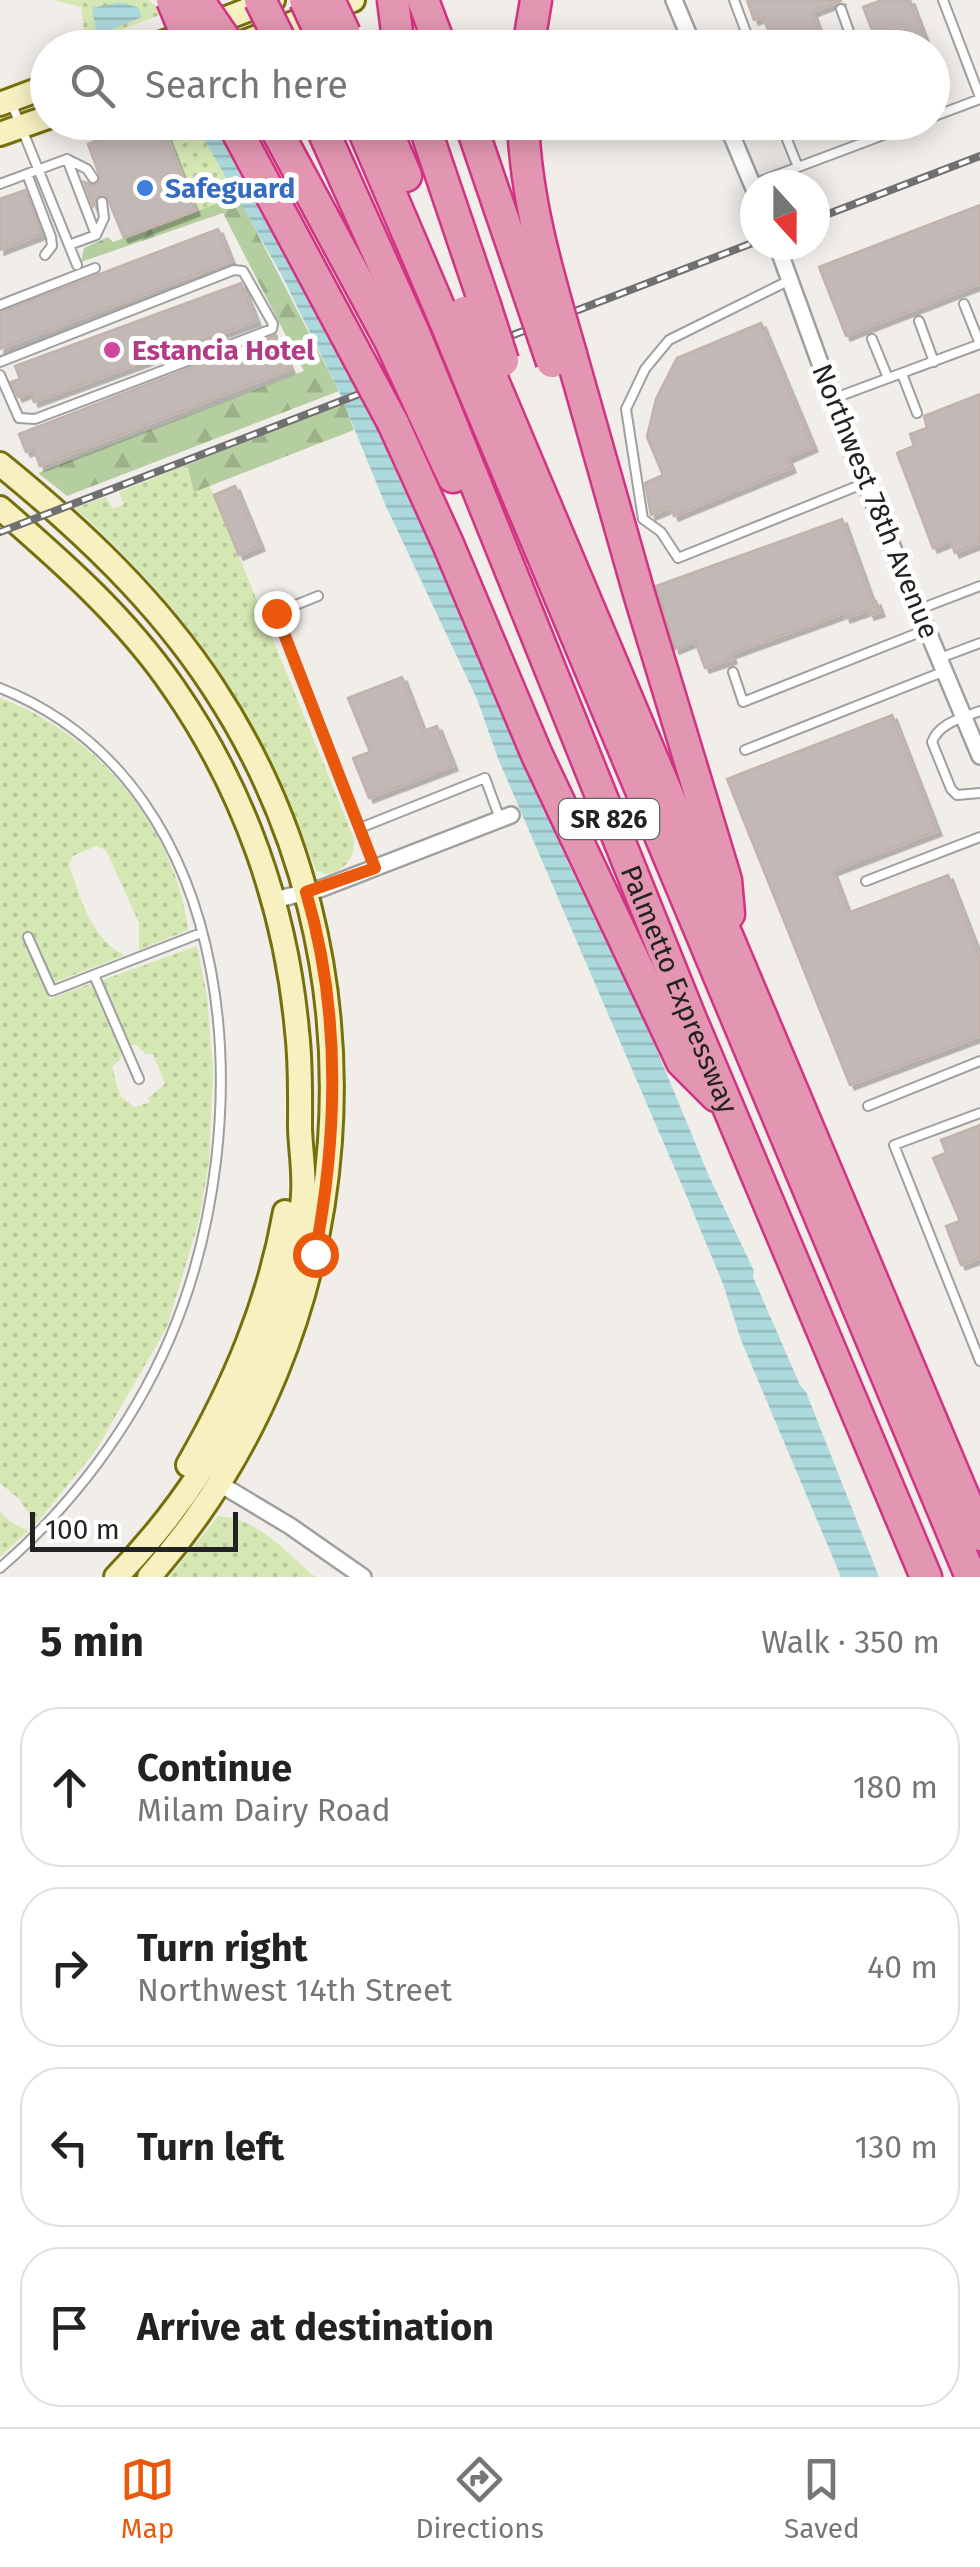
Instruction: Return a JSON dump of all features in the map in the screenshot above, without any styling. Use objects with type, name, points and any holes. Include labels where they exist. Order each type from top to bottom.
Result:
[{"type":"highway","points":[[260,0],[275,30]]},
{"type":"highway","points":[[281,0],[315,30]]},
{"type":"highway","points":[[306,0],[323,30]]},
{"type":"highway","points":[[330,0],[331,30]]},
{"type":"highway","points":[[423,0],[434,30]]},
{"type":"highway","points":[[531,30],[536,0]]},
{"type":"highway","points":[[183,2],[210,30]]},
{"type":"highway","points":[[183,2],[188,30]]},
{"type":"highway","points":[[242,140],[393,423],[537,754],[682,1062],[729,1109]]},
{"type":"highway","points":[[287,140],[438,323]]},
{"type":"highway","name":"Palmetto Expressway","points":[[330,140],[438,323]]},
{"type":"highway","points":[[349,140],[438,323]]},
{"type":"highway","points":[[367,140],[438,323],[952,1577]]},
{"type":"highway","name":"Palmetto Expressway","points":[[388,140],[438,323],[467,394],[492,527],[729,1109],[926,1577]]},
{"type":"highway","points":[[424,140],[438,323]]},
{"type":"highway","points":[[477,140],[562,358]]},
{"type":"highway","points":[[523,140],[524,166],[562,358],[600,502],[640,597],[726,880],[733,949]]},
{"type":"highway","points":[[467,394],[971,1577]]},
{"type":"highway","name":"SR 826","points":[[467,394],[507,416],[980,1535]]},
{"type":"main road","points":[[196,30],[273,0]]},
{"type":"main road","points":[[275,30],[354,0]]},
{"type":"main road","points":[[5,102],[30,93]]},
{"type":"main road","points":[[0,464],[133,584],[197,664],[254,756],[292,844],[324,974],[332,1050],[332,1126],[315,1254],[290,1338],[266,1397],[149,1577]]},
{"type":"main road","points":[[0,508],[90,588],[124,624],[174,688],[230,783],[274,900],[296,1020],[304,1185],[280,1303],[210,1478],[116,1577]]},
{"type":"main road","points":[[100,1577],[173,1487],[232,1384],[269,1283],[300,1130]]},
{"type":"street","points":[[674,0],[686,30]]},
{"type":"street","points":[[734,140],[746,170]]},
{"type":"street","name":"Northwest 78th Avenue","points":[[783,260],[865,482],[980,756]]},
{"type":"street","points":[[274,900],[375,868],[505,817]]},
{"type":"street","points":[[210,1478],[363,1577]]},
{"type":"lane","points":[[734,0],[745,30]]},
{"type":"lane","points":[[944,0],[980,98],[950,110]]},
{"type":"lane","points":[[841,8],[849,30]]},
{"type":"lane","points":[[5,102],[11,130],[38,169],[77,265]]},
{"type":"lane","points":[[787,140],[798,168]]},
{"type":"lane","points":[[794,170],[872,140]]},
{"type":"lane","points":[[66,159],[96,235]]},
{"type":"lane","points":[[0,184],[66,159],[87,169],[93,178]]},
{"type":"lane","points":[[27,174],[51,237],[52,246],[45,255]]},
{"type":"lane","points":[[69,245],[96,235],[104,218],[102,202]]},
{"type":"lane","points":[[0,305],[96,268]]},
{"type":"lane","points":[[0,362],[234,270],[243,271],[272,324],[272,328],[35,420],[19,418],[0,375]]},
{"type":"lane","points":[[790,280],[668,340],[645,369],[626,409],[643,520],[661,532],[678,558],[865,482]]},
{"type":"lane","points":[[832,398],[980,344],[964,304]]},
{"type":"lane","points":[[919,321],[934,362]]},
{"type":"lane","points":[[872,339],[888,378]]},
{"type":"lane","points":[[902,374],[917,413]]},
{"type":"lane","points":[[920,609],[980,586]]},
{"type":"lane","points":[[318,596],[276,613],[375,868]]},
{"type":"lane","points":[[733,672],[743,702],[928,629]]},
{"type":"lane","points":[[745,750],[943,665],[980,643]]},
{"type":"lane","points":[[0,688],[67,724],[103,754],[135,789],[175,854],[201,933],[218,1023],[221,1108],[213,1190],[191,1280],[166,1346],[126,1421],[97,1464],[57,1513],[0,1568]]},
{"type":"lane","points":[[980,711],[938,730],[932,742],[951,790],[957,795],[980,792]]},
{"type":"lane","points":[[360,828],[485,778],[505,817]]},
{"type":"lane","points":[[866,881],[980,837]]},
{"type":"lane","points":[[28,937],[52,991],[201,933]]},
{"type":"lane","points":[[94,974],[139,1079]]},
{"type":"lane","points":[[868,1106],[980,1061]]},
{"type":"lane","points":[[980,1112],[894,1145],[980,1361]]},
{"type":"green space","points":[[53,0],[148,0],[165,13],[120,30],[84,30],[81,7]]},
{"type":"green space","points":[[171,140],[205,140],[238,196],[199,212]]},
{"type":"green space","points":[[238,196],[339,391],[67,496],[38,473],[304,371],[223,213],[81,262],[84,248],[108,237],[113,242]]},
{"type":"green space","points":[[344,403],[354,430],[194,492],[187,465]]},
{"type":"green space","points":[[187,465],[194,491],[209,485],[214,495],[353,836],[350,859],[331,875],[316,871],[272,764],[221,673],[157,590],[75,508],[106,497],[113,509],[124,504],[119,492]]},
{"type":"green space","points":[[0,698],[68,735],[99,760],[125,789],[149,821],[167,856],[188,930],[139,950],[139,923],[106,850],[96,846],[73,856],[69,865],[89,917],[104,940],[125,955],[53,983],[31,936],[25,938],[50,999],[89,984],[96,988],[123,1048],[120,1060],[112,1067],[120,1096],[135,1107],[150,1102],[148,1098],[165,1084],[153,1054],[127,1045],[100,981],[197,946],[207,996],[213,1071],[209,1161],[199,1221],[167,1327],[96,1450],[36,1524],[19,1499],[0,1483]]},
{"type":"green space","points":[[0,1511],[28,1531],[0,1557]]},
{"type":"green space","points":[[218,1516],[259,1530],[315,1577],[169,1577]]},
{"type":"water","points":[[121,2],[139,8],[142,17],[110,30],[96,30],[92,8]]},
{"type":"water","points":[[205,140],[236,140],[308,275],[453,591],[570,867],[635,997],[708,1174],[806,1392],[879,1577],[841,1577],[741,1340],[723,1284],[684,1190],[499,761],[477,699],[385,504],[339,391],[281,274]]},
{"type":"building","points":[[747,0],[841,0],[812,12],[818,30],[768,30],[763,17],[754,20]]},
{"type":"building","points":[[882,0],[910,0],[921,30],[872,30],[863,7]]},
{"type":"building","name":"Safeguard","points":[[98,140],[168,140],[195,211],[124,238],[107,197],[98,196],[93,206],[84,182],[94,185],[100,177],[88,144]]},
{"type":"building","points":[[25,190],[42,234],[0,250],[0,199]]},
{"type":"building","points":[[980,205],[980,284],[846,336],[819,267]]},
{"type":"building","points":[[218,229],[231,261],[0,349],[0,312]]},
{"type":"building","points":[[241,283],[256,321],[34,402],[31,392],[18,397],[11,382],[20,379],[15,366]]},
{"type":"building","points":[[761,323],[813,447],[787,458],[791,468],[674,516],[671,507],[651,515],[645,483],[663,475],[647,437],[656,399],[677,358]]},
{"type":"building","points":[[276,335],[290,369],[40,466],[34,449],[26,452],[19,434]]},
{"type":"building","points":[[980,394],[980,543],[955,553],[950,541],[933,548],[897,453],[914,446],[910,434],[927,428],[924,416]]},
{"type":"building","points":[[235,486],[260,546],[239,555],[214,495]]},
{"type":"building","points":[[842,519],[872,602],[876,601],[880,612],[870,615],[868,610],[846,618],[844,613],[730,654],[732,659],[705,668],[695,641],[675,649],[656,586]]},
{"type":"building","points":[[402,677],[423,731],[437,726],[453,766],[369,798],[353,758],[370,752],[348,698]]},
{"type":"building","points":[[892,715],[937,831],[832,871],[848,913],[948,875],[980,958],[980,1036],[850,1085],[727,779]]},
{"type":"building","points":[[980,1125],[980,1258],[961,1265],[946,1226],[960,1221],[933,1158],[946,1153],[941,1140]]},
{"type":"railway","points":[[830,213],[980,156]]},
{"type":"railway","points":[[0,532],[740,248]]},
{"type":"place","name":"Safeguard","points":[[145,188]]},
{"type":"place","name":"Estancia Hotel","points":[[112,350]]},
{"type":"route","points":[[276,613],[375,868],[306,892],[328,1000],[333,1075],[330,1152],[315,1254]]}]
